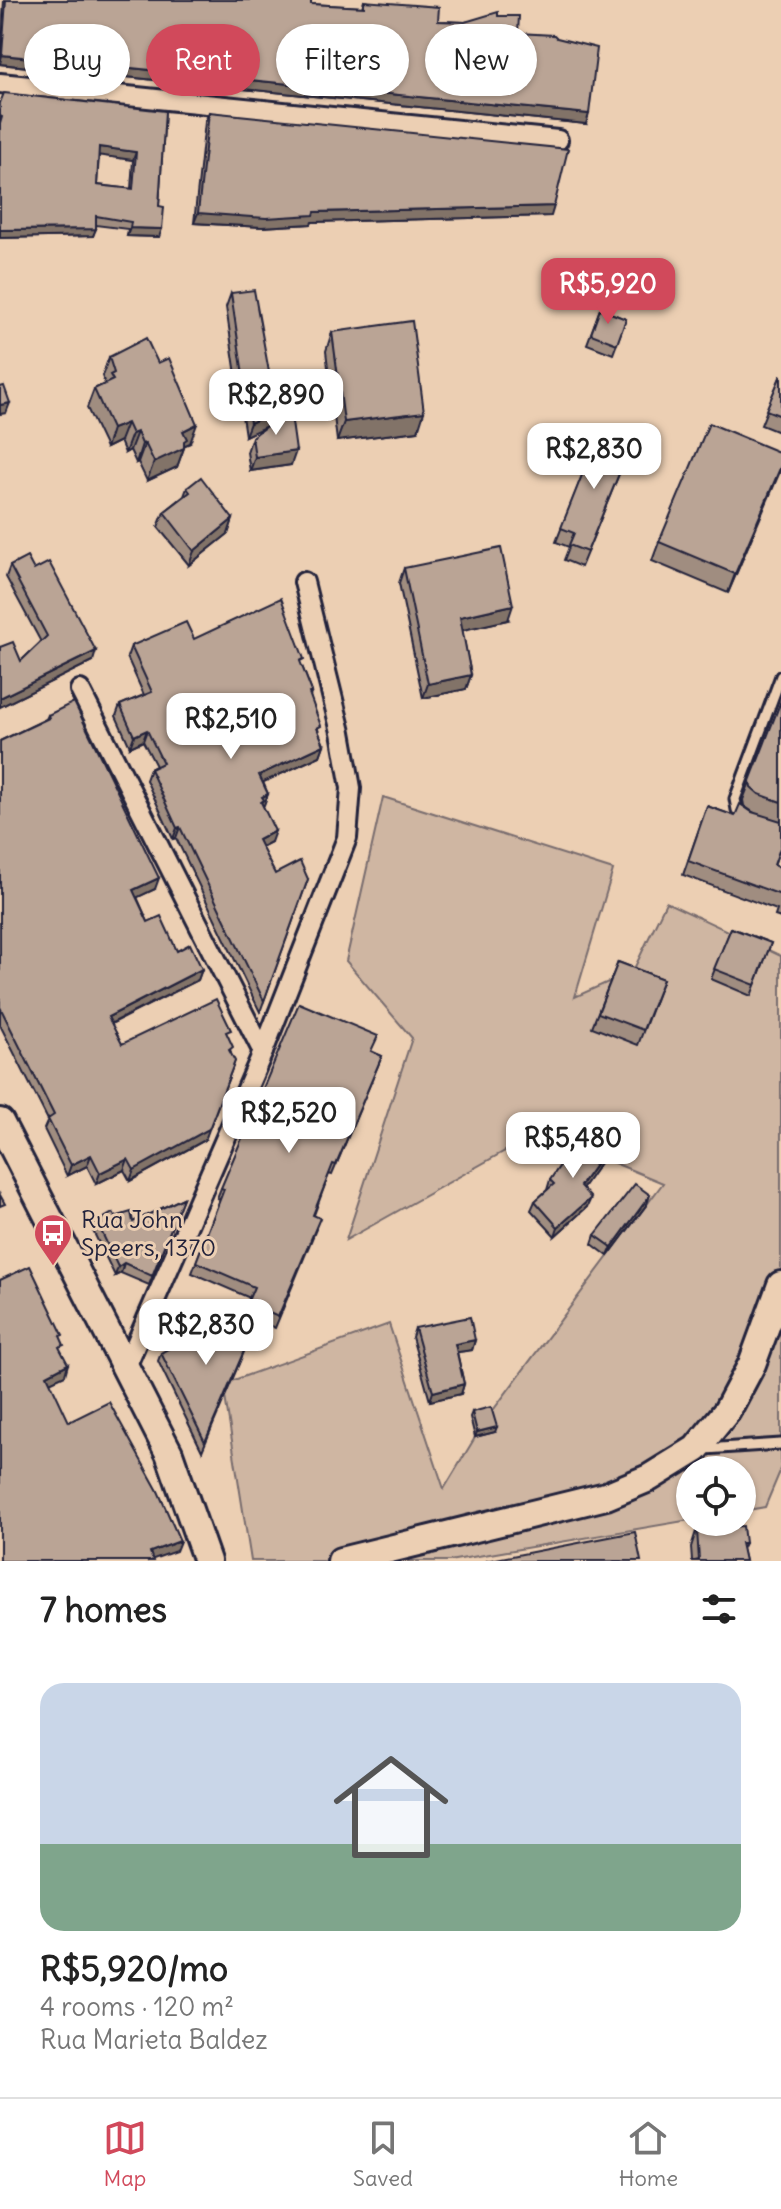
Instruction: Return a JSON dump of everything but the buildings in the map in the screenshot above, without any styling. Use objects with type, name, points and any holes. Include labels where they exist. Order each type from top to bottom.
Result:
[{"type":"street","points":[[0,83],[558,140]]},
{"type":"street","points":[[126,1367],[263,1052],[347,838],[351,788],[341,732],[304,582]]},
{"type":"street","points":[[80,690],[263,1052]]},
{"type":"street","points":[[0,1122],[169,1453],[207,1561]]},
{"type":"street","points":[[341,1561],[606,1496],[649,1478],[696,1449],[727,1411],[752,1364],[781,1285]]},
{"type":"lane","points":[[759,822],[737,810],[735,799],[781,676]]},
{"type":"lane","points":[[696,1449],[781,1444]]},
{"type":"shaded area","points":[[383,797],[613,870],[575,997],[633,971],[666,902],[781,956],[781,1469],[765,1507],[756,1509],[756,1456],[676,1456],[676,1522],[449,1561],[251,1561],[223,1384],[389,1324],[444,1489],[485,1421],[663,1183],[539,1132],[346,1240],[412,1038],[346,961]]},
{"type":"place","name":"Rua John Speers, 1370","points":[[53,1267]]}]
